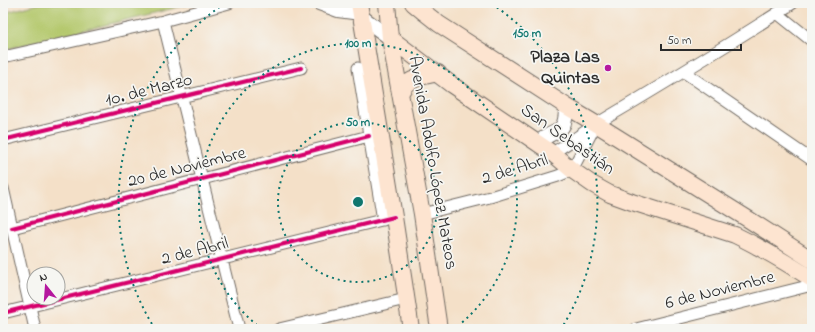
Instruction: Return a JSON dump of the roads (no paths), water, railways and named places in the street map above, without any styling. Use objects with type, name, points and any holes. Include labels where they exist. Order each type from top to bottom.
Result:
[{"type":"main road","points":[[378,3],[390,38]]},
{"type":"main road","name":"Avenida Adolfo López Mateos","points":[[387,3],[390,38],[422,214],[439,329]]},
{"type":"main road","name":"San Sebastián","points":[[413,3],[439,24],[566,106],[812,260]]},
{"type":"main road","points":[[358,11],[389,218],[411,329]]},
{"type":"main road","name":"San Sebastián","points":[[390,38],[452,85],[538,143],[592,184],[610,194],[632,202],[735,235],[786,262],[812,279]]},
{"type":"main road","points":[[401,92],[409,81],[438,73]]},
{"type":"street","points":[[3,57],[163,21],[229,3]]},
{"type":"street","points":[[319,3],[338,10],[358,11]]},
{"type":"street","name":"San Sebastián","points":[[343,3],[358,11],[390,38]]},
{"type":"street","points":[[552,153],[596,124],[684,72],[793,3]]},
{"type":"street","points":[[777,13],[812,41]]},
{"type":"street","points":[[163,21],[239,329]]},
{"type":"street","name":"1o. de Marzo","points":[[3,140],[301,68]]},
{"type":"street","points":[[358,68],[369,136],[389,218]]},
{"type":"street","points":[[684,72],[812,160]]},
{"type":"street","points":[[538,143],[547,136],[560,130],[565,121],[566,106]]},
{"type":"street","points":[[572,170],[596,124]]},
{"type":"street","name":"20 de Noviembre","points":[[12,228],[369,136]]},
{"type":"street","name":"2 de Abril","points":[[422,214],[490,197],[558,176],[572,170]]},
{"type":"street","points":[[3,188],[35,329]]},
{"type":"street","name":"2 de Abril","points":[[3,313],[389,218]]},
{"type":"street","name":"6 de Noviembre","points":[[636,329],[812,285]]},
{"type":"street","points":[[279,329],[406,299]]},
{"type":"place","name":"Plaza Las Quintas","points":[[608,68]]}]
